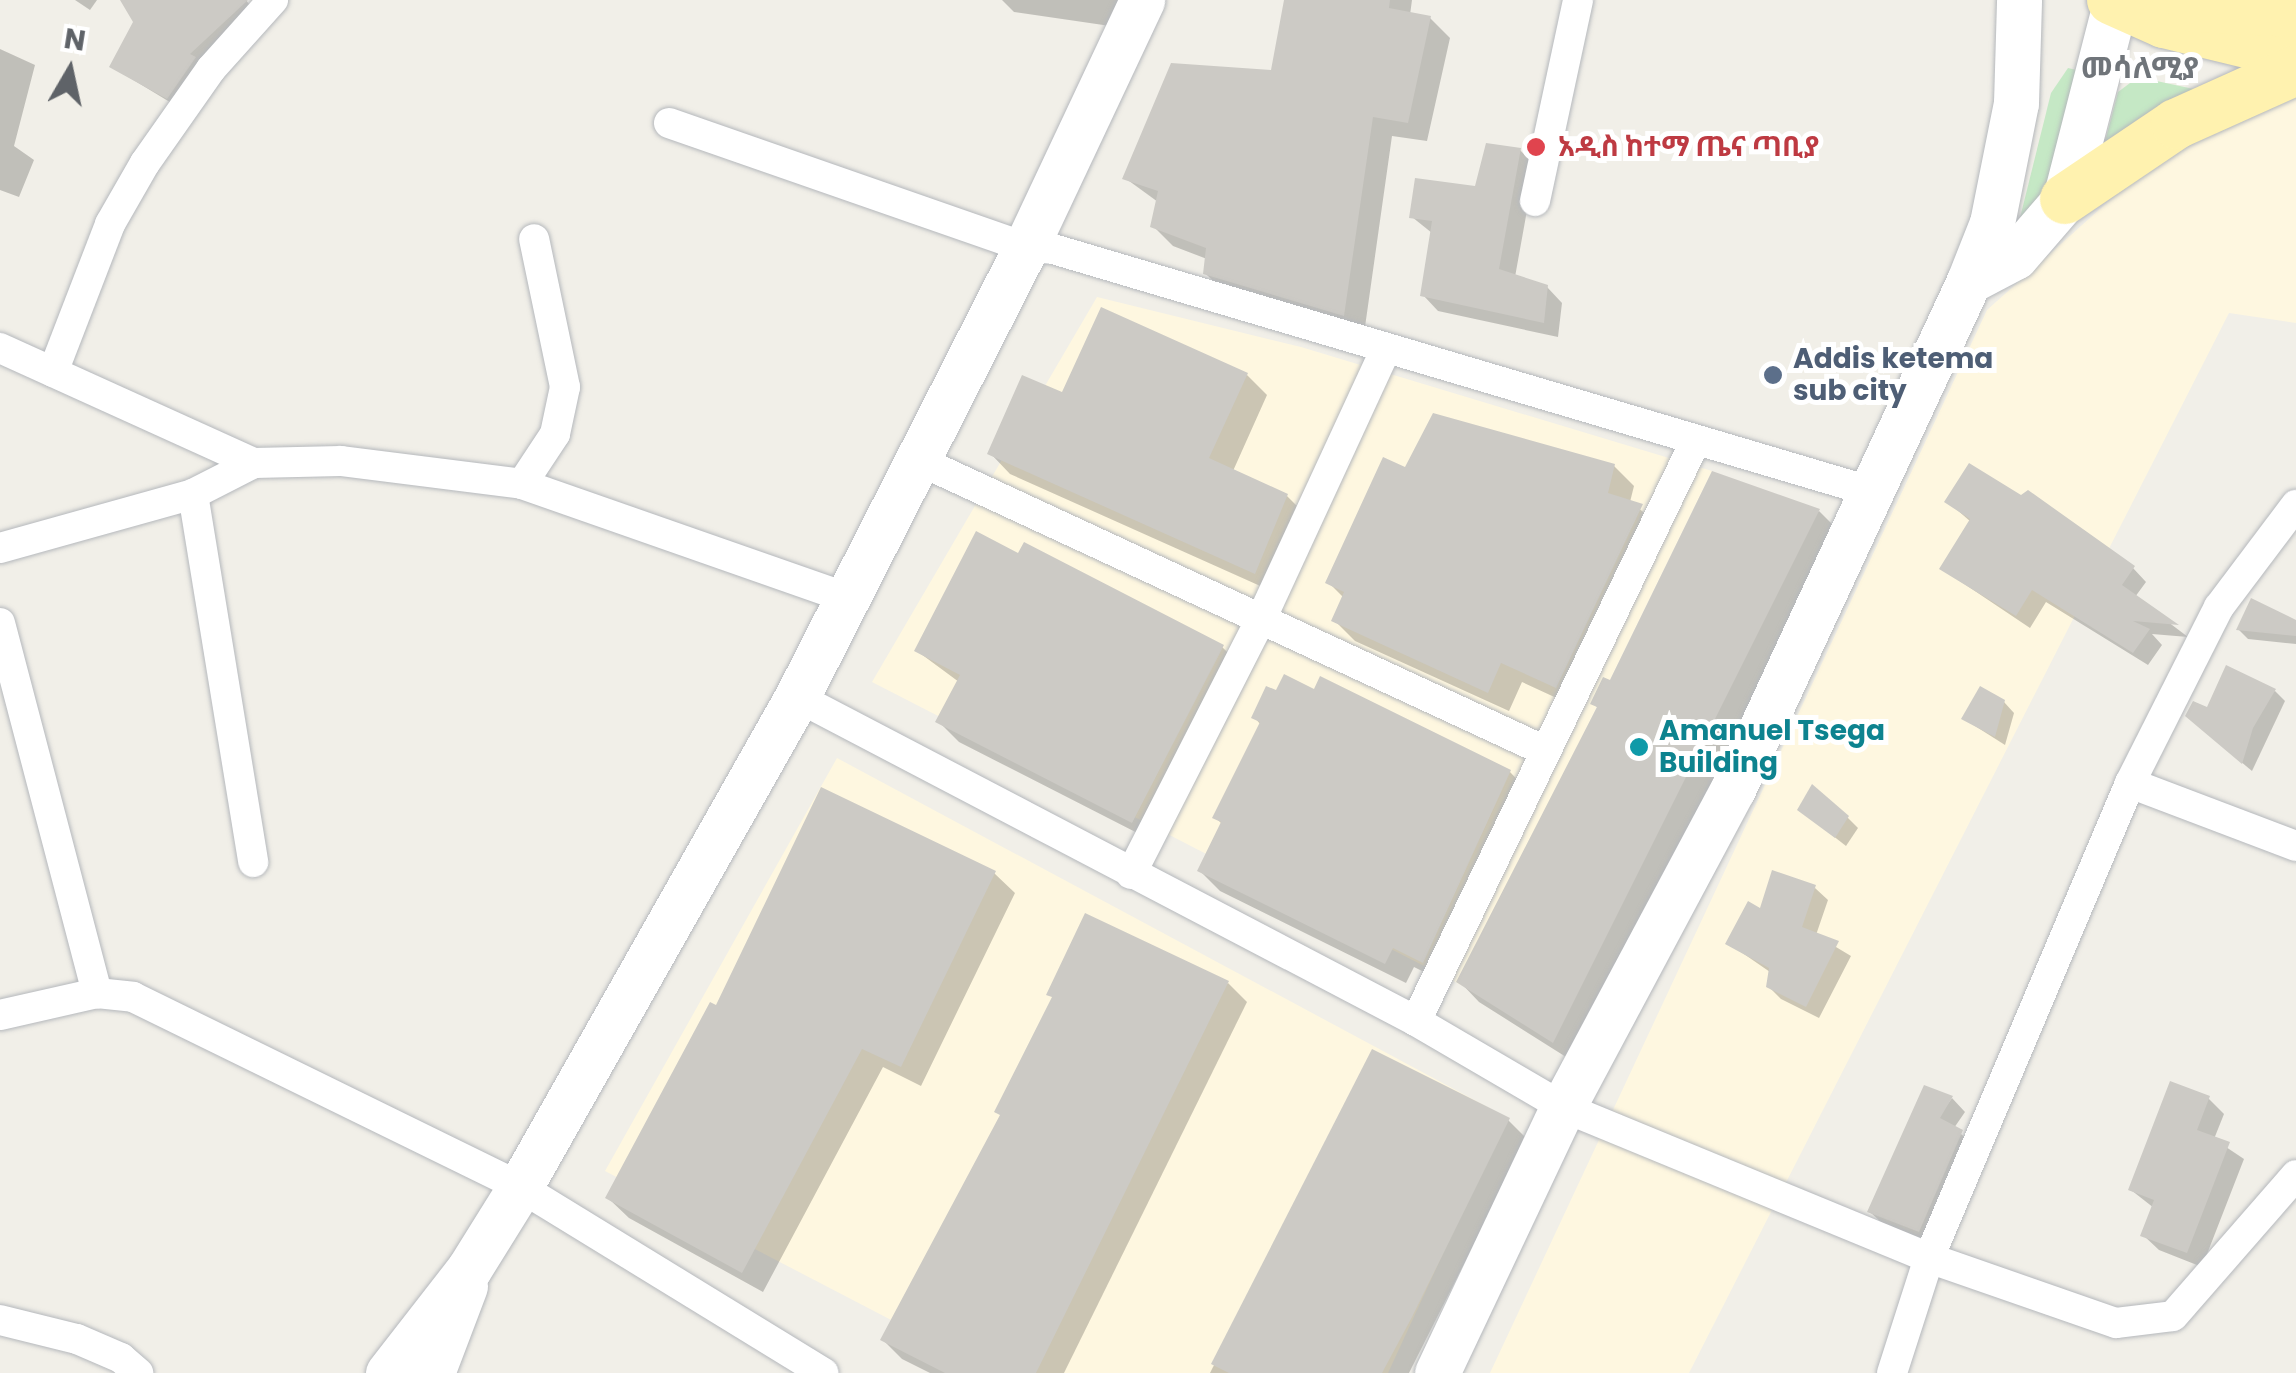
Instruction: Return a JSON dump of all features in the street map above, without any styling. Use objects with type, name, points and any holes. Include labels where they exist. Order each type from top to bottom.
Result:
[{"type":"main road","points":[[1040,248],[1142,0]]},
{"type":"main road","points":[[440,1359],[526,1191],[806,701],[1168,0]]},
{"type":"main road","points":[[1437,1373],[1563,1106],[1733,790],[1969,281],[1992,223],[2016,103],[2018,0]]},
{"type":"main road","points":[[2065,200],[2115,1]]},
{"type":"main road","points":[[2115,1],[2296,12]]},
{"type":"main road","points":[[2115,1],[2164,22],[2296,55]]},
{"type":"main road","points":[[1969,281],[2015,257],[2065,200],[2176,124],[2296,70]]},
{"type":"main road","points":[[806,701],[848,598],[928,465]]},
{"type":"main road","points":[[388,1373],[526,1191]]},
{"type":"main road","points":[[440,1359],[469,1270]]},
{"type":"street","points":[[54,372],[110,224],[145,162],[211,69],[273,0]]},
{"type":"street","points":[[1535,201],[1578,0]]},
{"type":"street","points":[[669,124],[1040,248],[1873,492]]},
{"type":"street","points":[[522,484],[555,434],[565,387],[534,239]]},
{"type":"street","points":[[0,348],[254,463],[341,462],[522,484],[848,598]]},
{"type":"street","points":[[1131,874],[1262,615],[1386,350]]},
{"type":"street","points":[[1416,1021],[1543,750],[1696,440]]},
{"type":"street","points":[[0,548],[193,494],[254,463]]},
{"type":"street","points":[[928,465],[1262,615],[1543,750]]},
{"type":"street","points":[[193,494],[253,862]]},
{"type":"street","points":[[1892,1373],[1930,1258],[2130,784],[2219,607],[2296,505]]},
{"type":"street","points":[[0,623],[97,993]]},
{"type":"street","points":[[806,701],[1416,1021],[1563,1106],[1930,1258],[2116,1323],[2152,1323],[2192,1299],[2296,1175]]},
{"type":"street","points":[[2130,784],[2296,846]]},
{"type":"street","points":[[1,1014],[97,993],[134,998],[180,1018],[526,1191],[824,1373]]},
{"type":"street","points":[[0,1320],[77,1339],[121,1358],[138,1373]]},
{"type":"shaded area","points":[[2296,83],[2296,323],[2229,313],[1689,1373],[1490,1373],[1987,310],[2157,158]]},
{"type":"shaded area","points":[[1097,297],[1301,347],[1712,471],[1461,985],[872,682]]},
{"type":"shaded area","points":[[837,758],[1506,1117],[1388,1373],[993,1373],[605,1171]]},
{"type":"green space","points":[[2068,68],[2085,72],[2083,122],[2015,238],[2051,93]]},
{"type":"green space","points":[[2138,77],[2226,96],[2100,161],[2118,92]]},
{"type":"building","points":[[120,0],[248,0],[190,54],[196,57],[167,99],[109,67],[133,22]]},
{"type":"building","points":[[1284,0],[1390,0],[1389,8],[1431,16],[1408,123],[1373,117],[1344,316],[1203,274],[1206,248],[1150,227],[1158,191],[1122,179],[1171,63],[1271,70]]},
{"type":"building","points":[[1486,143],[1521,148],[1499,269],[1548,285],[1544,323],[1420,296],[1432,221],[1409,218],[1415,178],[1475,186]]},
{"type":"building","points":[[1101,307],[1248,373],[1209,458],[1288,494],[1255,574],[987,454],[1022,375],[1062,392]]},
{"type":"building","points":[[1433,413],[1615,464],[1608,493],[1643,504],[1556,688],[1501,663],[1488,693],[1331,621],[1344,592],[1325,583],[1383,457],[1405,467]]},
{"type":"building","points":[[1969,463],[2021,495],[2028,490],[2135,566],[2122,585],[2179,625],[2133,621],[2150,629],[2133,653],[2032,590],[2016,616],[1939,569],[1970,519],[1944,502]]},
{"type":"building","name":"Amanuel Tsega Building","points":[[1712,471],[1820,509],[1553,1043],[1456,982],[1597,707],[1590,704],[1603,677],[1610,680]]},
{"type":"building","points":[[976,531],[1018,553],[1024,542],[1224,645],[1132,823],[935,722],[960,675],[914,651]]},
{"type":"building","points":[[2251,598],[2296,620],[2296,636],[2236,630]]},
{"type":"building","points":[[2226,665],[2276,689],[2253,728],[2242,764],[2185,716],[2193,701],[2207,707]]},
{"type":"building","points":[[1284,674],[1314,689],[1320,676],[1511,770],[1423,963],[1393,948],[1385,964],[1197,871],[1221,822],[1212,818],[1260,722],[1251,718],[1266,686],[1276,690]]},
{"type":"building","points":[[1980,686],[2005,700],[1995,737],[1961,719]]},
{"type":"building","points":[[1812,784],[1849,816],[1835,838],[1797,810]]},
{"type":"building","points":[[821,787],[996,871],[901,1067],[862,1049],[742,1273],[605,1198],[710,1002],[716,1005]]},
{"type":"building","points":[[1772,870],[1816,885],[1802,927],[1839,941],[1806,1007],[1766,987],[1769,968],[1725,944],[1748,901],[1760,908]]},
{"type":"building","points":[[1085,913],[1229,981],[1036,1373],[945,1373],[880,1340],[1000,1115],[994,1112],[1052,997],[1046,995]]},
{"type":"building","points":[[1372,1049],[1510,1118],[1382,1373],[1229,1373],[1211,1364]]},
{"type":"building","points":[[2170,1081],[2210,1096],[2197,1130],[2230,1142],[2187,1253],[2140,1236],[2154,1200],[2128,1190]]},
{"type":"building","points":[[1924,1085],[1953,1096],[1940,1118],[1963,1130],[1919,1232],[1867,1212]]},
{"type":"place","name":"አዲስ ከተማ ጤና ጣቢያ","points":[[1536,147]]},
{"type":"place","name":"Addis ketema sub city","points":[[1773,375]]},
{"type":"place","name":"Amanuel Tsega Building","points":[[1639,747]]},
{"type":"district","name":"መሳለሚያ","points":[[2140,68]]}]
